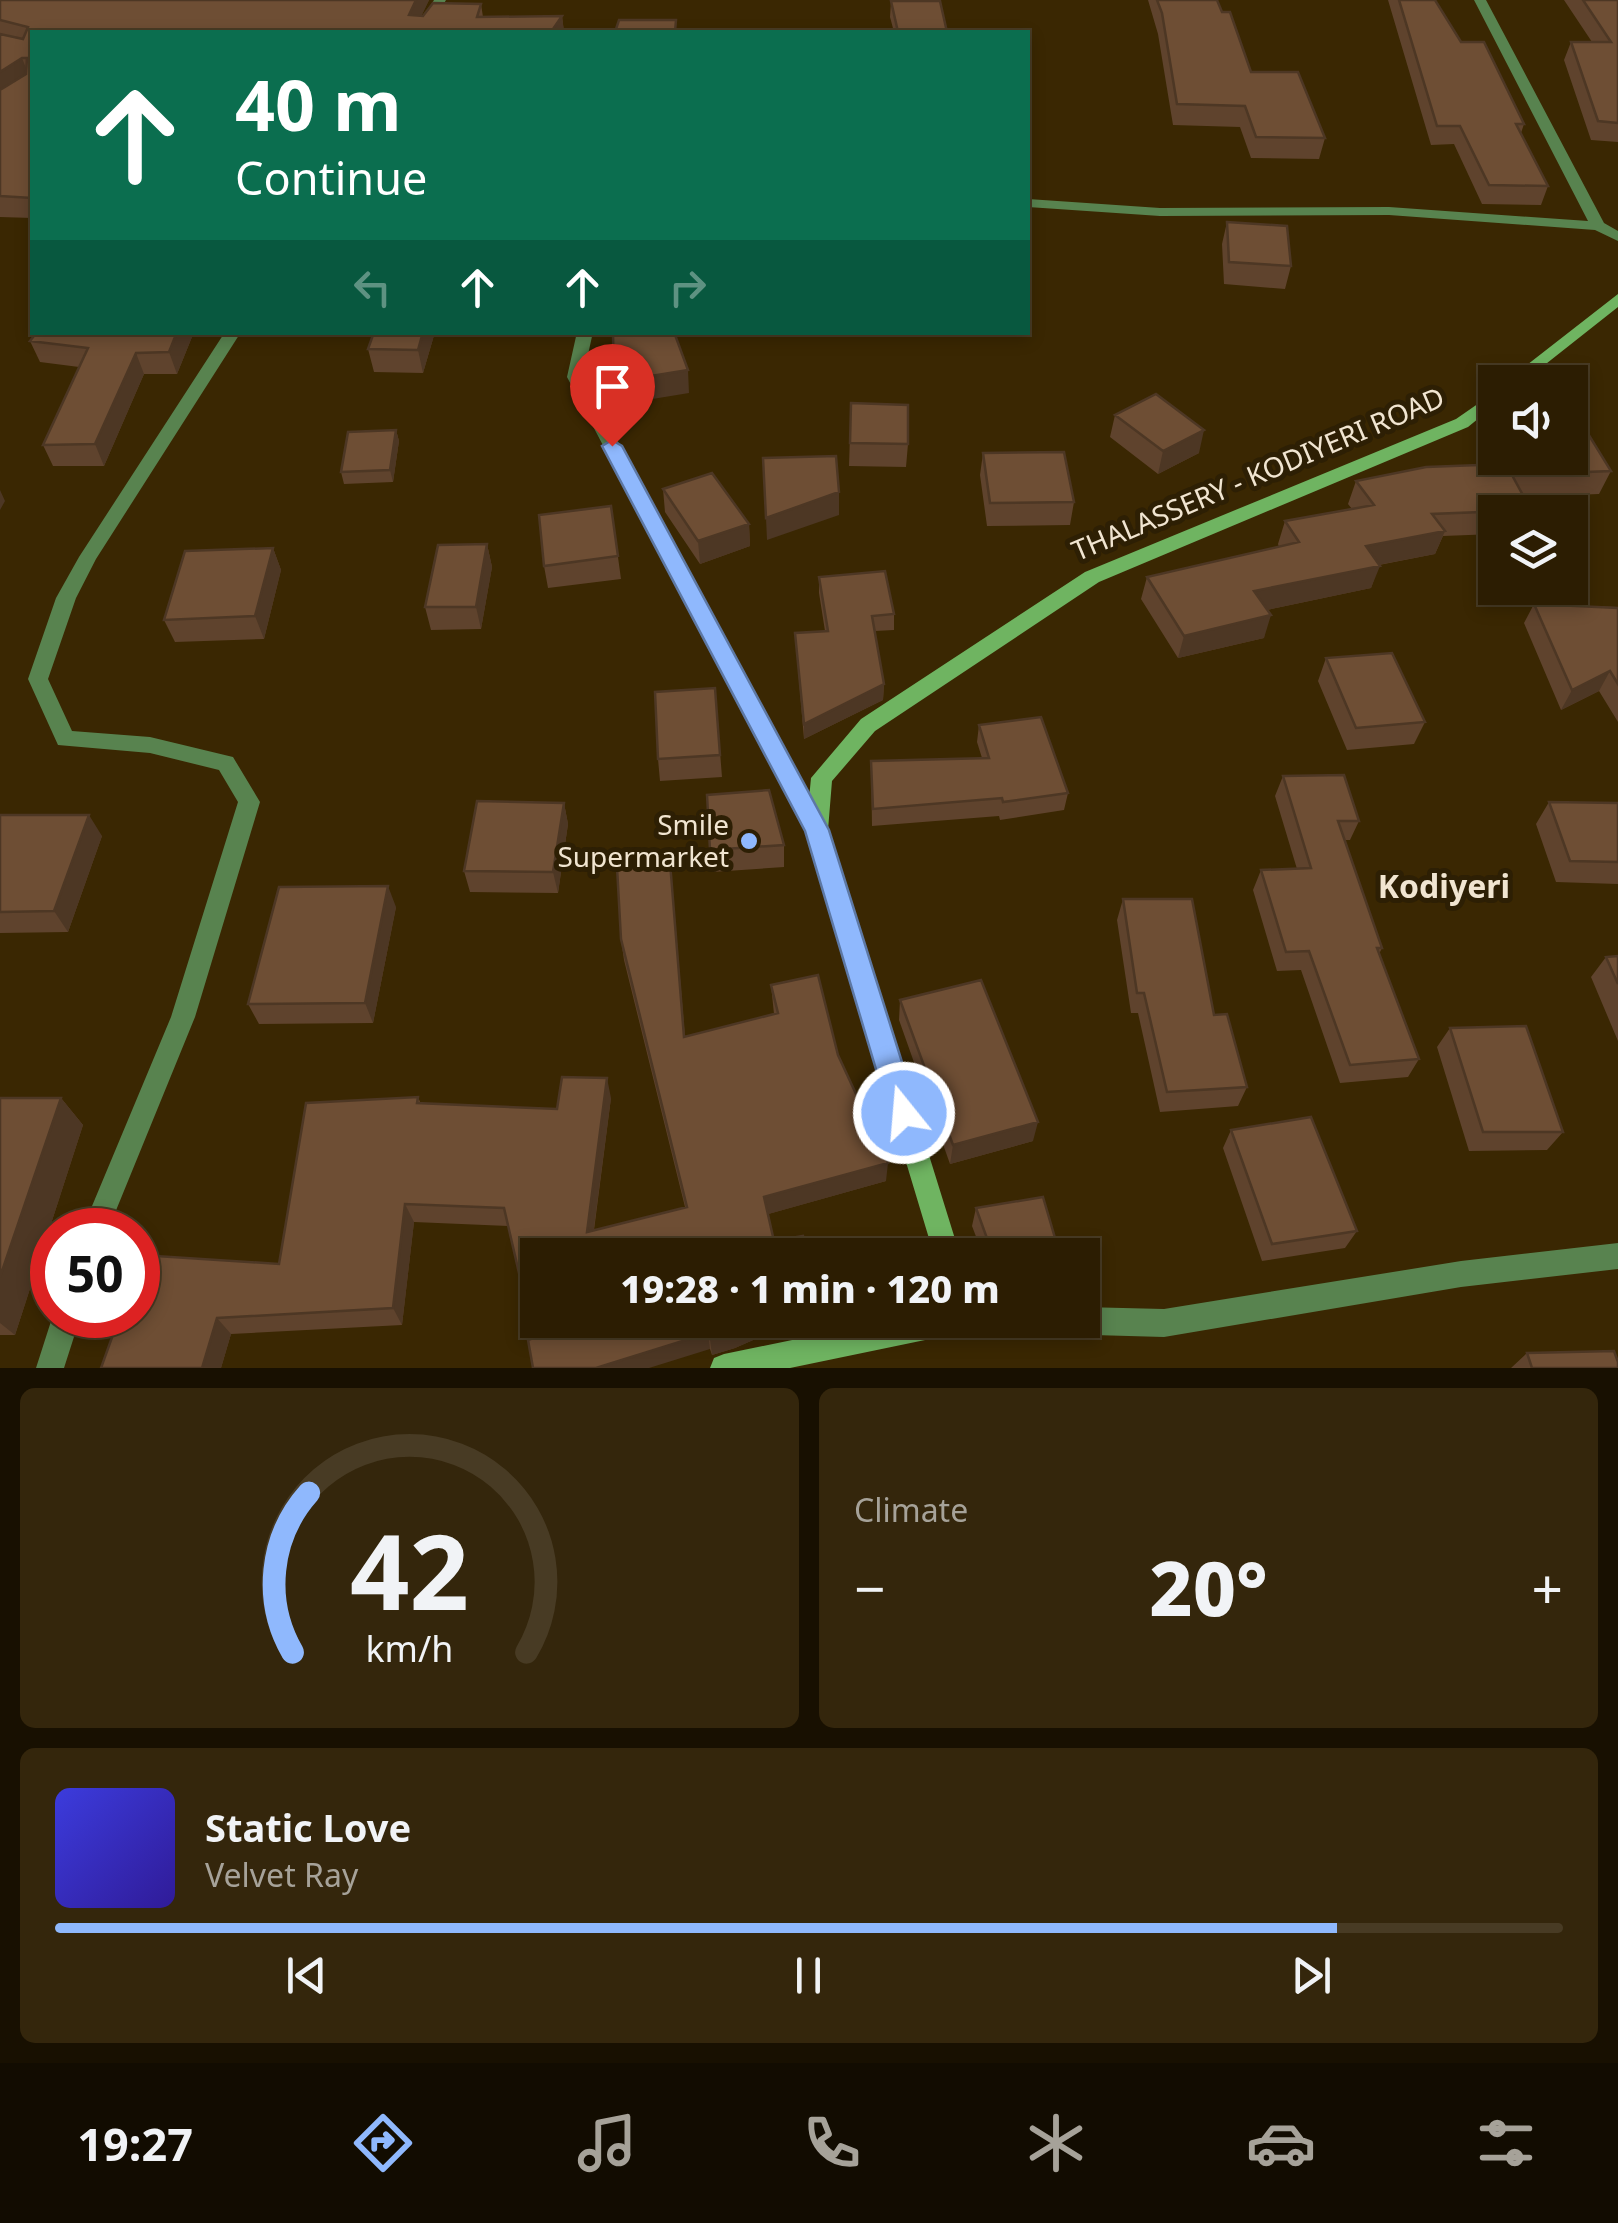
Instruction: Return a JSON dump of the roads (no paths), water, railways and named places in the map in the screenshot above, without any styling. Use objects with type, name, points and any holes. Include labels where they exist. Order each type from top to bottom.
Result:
[{"type":"main road","points":[[1535,365],[1618,299]]},
{"type":"main road","name":"THALASSERY - KODIYERI ROAD","points":[[942,1238],[817,830],[822,778],[868,725],[1092,577],[1462,423],[1478,410]]},
{"type":"main road","points":[[724,1368],[868,1338]]},
{"type":"street","points":[[422,30],[440,0]]},
{"type":"street","points":[[1480,0],[1598,226]]},
{"type":"street","points":[[1030,204],[1160,212],[1388,212],[1598,226],[1618,236]]},
{"type":"street","points":[[104,1208],[184,1017],[248,802],[226,763],[150,745],[65,739],[38,678],[66,598],[88,557],[231,335]]},
{"type":"street","points":[[584,335],[575,376],[817,830]]},
{"type":"street","points":[[1100,1321],[1164,1323],[1461,1274],[1618,1256]]},
{"type":"street","points":[[50,1368],[60,1338]]},
{"type":"place","name":"Smile Supermarket","points":[[749,841]]},
{"type":"district","name":"Kodiyeri","points":[[1444,887]]}]
